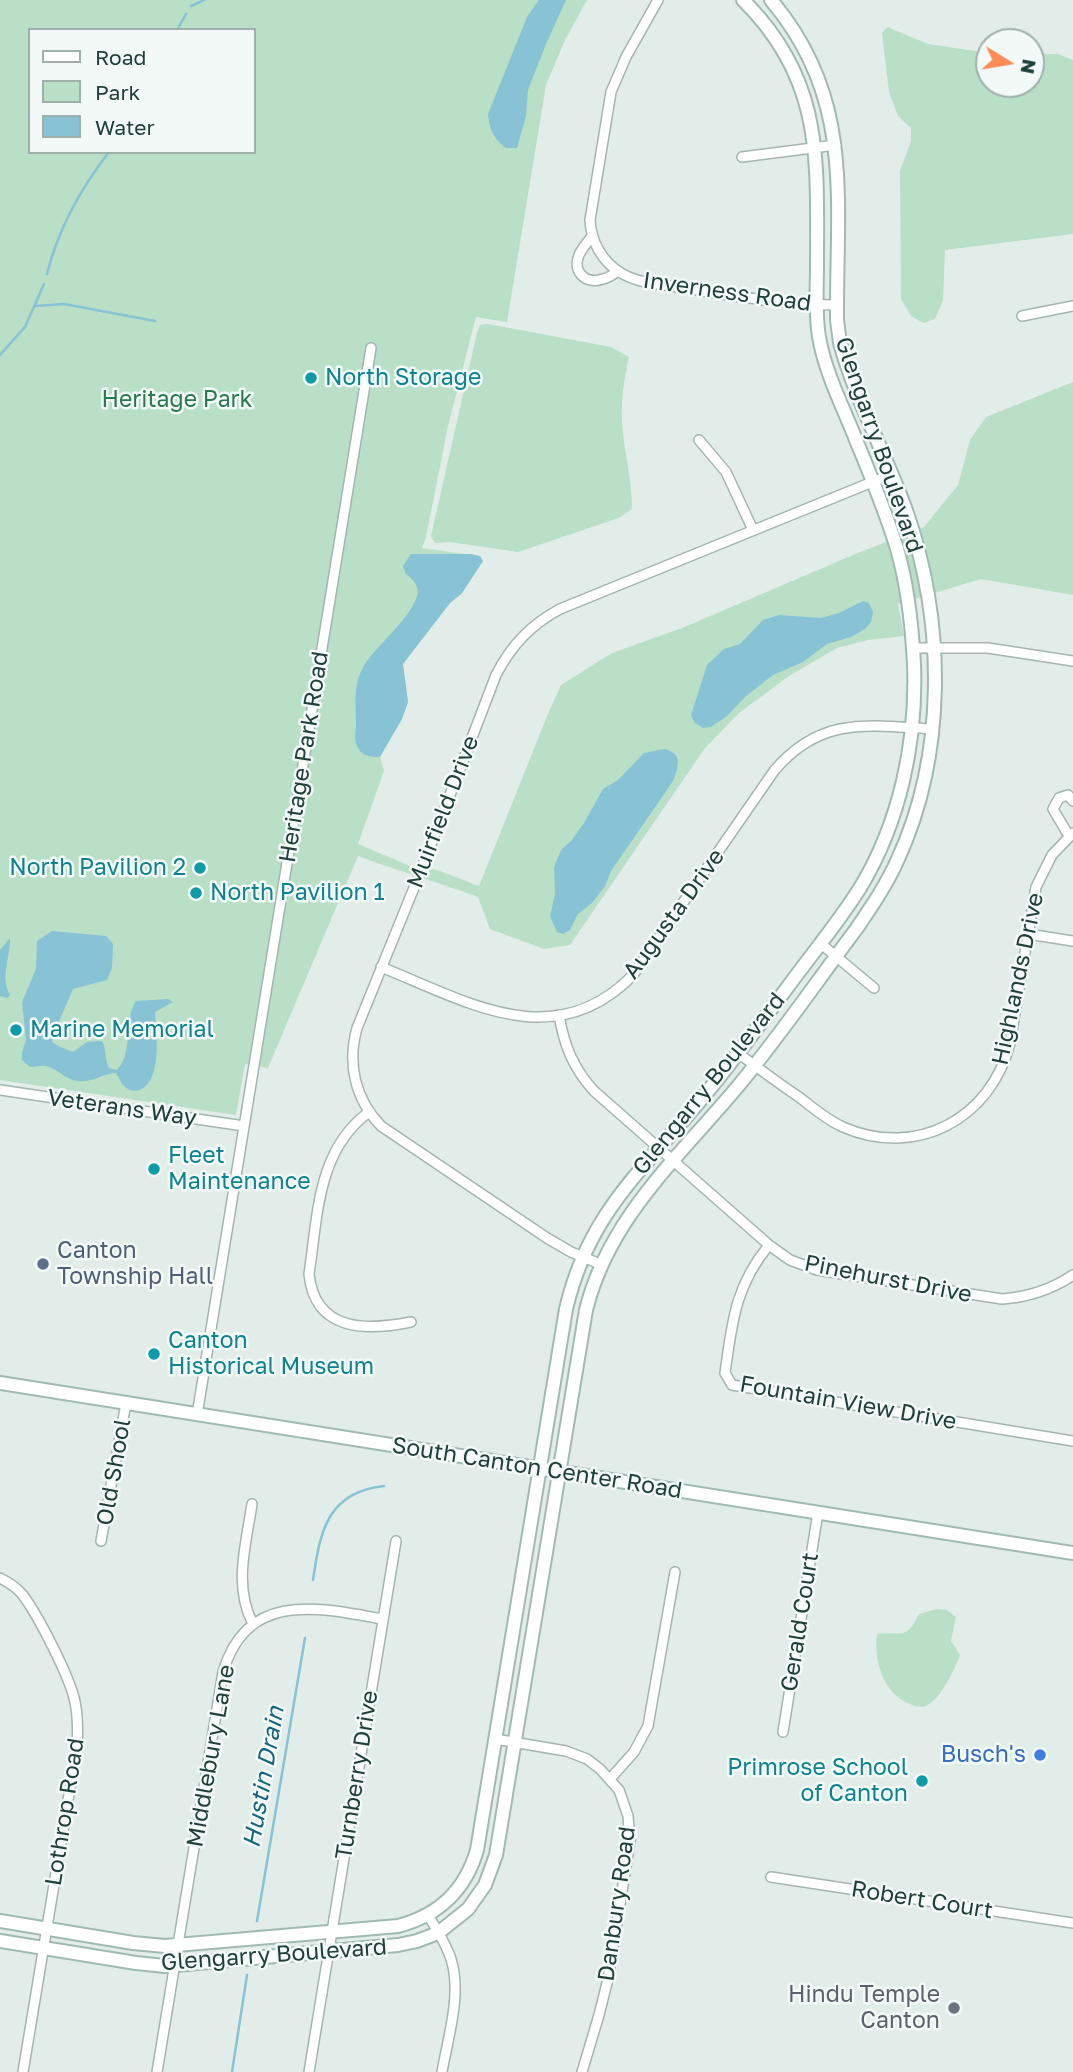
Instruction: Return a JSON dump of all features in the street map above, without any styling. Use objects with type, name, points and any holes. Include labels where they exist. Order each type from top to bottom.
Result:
[{"type":"street","name":"Inverness Road","points":[[658,0],[626,57],[611,92],[590,209],[592,236],[601,255],[618,271],[640,281],[766,302],[837,305]]},
{"type":"street","name":"Glengarry Boulevard","points":[[0,1921],[133,1943],[178,1945],[398,1926],[441,1907],[465,1881],[478,1842],[570,1289],[596,1228],[611,1205],[738,1053],[858,890],[881,848],[901,791],[912,728],[913,648],[909,605],[899,554],[824,360],[818,335],[816,147],[806,102],[789,61],[774,36],[743,0]]},
{"type":"street","name":"Glengarry Boulevard","points":[[0,1941],[136,1964],[175,1965],[328,1952],[398,1945],[438,1933],[461,1916],[480,1894],[493,1866],[498,1845],[582,1334],[600,1264],[631,1212],[754,1065],[836,956],[873,904],[898,858],[920,795],[932,729],[933,648],[929,602],[918,549],[892,474],[843,354],[838,331],[836,145],[825,94],[814,66],[791,26],[771,0]]},
{"type":"street","points":[[742,157],[836,145]]},
{"type":"street","name":"Inverness Road","points":[[592,236],[579,255],[577,266],[580,274],[594,281],[603,280],[618,271]]},
{"type":"street","points":[[1023,316],[1073,306]]},
{"type":"street","name":"Heritage Park Road","points":[[197,1415],[371,348]]},
{"type":"street","points":[[699,440],[726,472],[753,530]]},
{"type":"street","name":"Muirfield Drive","points":[[600,1264],[547,1238],[393,1136],[369,1112],[355,1082],[352,1050],[357,1028],[496,676],[516,643],[536,624],[560,609],[892,474]]},
{"type":"street","points":[[913,648],[988,648],[1073,661]]},
{"type":"street","name":"Augusta Drive","points":[[381,967],[500,1013],[531,1018],[559,1015],[598,1002],[617,990],[633,975],[774,771],[794,750],[817,735],[844,727],[865,725],[932,729]]},
{"type":"street","name":"Highlands Drive","points":[[738,1053],[828,1119],[857,1133],[878,1138],[904,1138],[946,1126],[964,1115],[980,1101],[1002,1067],[1010,1043],[1033,898],[1052,855],[1071,834],[1053,809],[1059,798],[1068,795],[1073,801]]},
{"type":"street","points":[[881,848],[898,858]]},
{"type":"street","points":[[1028,934],[1073,941]]},
{"type":"street","points":[[820,943],[874,988]]},
{"type":"street","name":"Pinehurst Drive","points":[[559,1015],[568,1050],[582,1077],[659,1149],[769,1245],[790,1260],[817,1270],[992,1298],[1035,1294],[1072,1277]]},
{"type":"street","name":"Veterans Way","points":[[0,1090],[244,1126]]},
{"type":"street","points":[[369,1112],[346,1132],[330,1160],[309,1274],[310,1285],[314,1298],[322,1308],[342,1323],[354,1327],[385,1328],[411,1322]]},
{"type":"street","name":"Fountain View Drive","points":[[769,1245],[748,1273],[736,1306],[725,1373],[732,1385],[1073,1441]]},
{"type":"street","points":[[562,1330],[582,1334]]},
{"type":"street","name":"South Canton Center Road","points":[[0,1383],[1073,1553]]},
{"type":"street","name":"Old Shool","points":[[102,1541],[126,1403]]},
{"type":"street","points":[[253,1504],[242,1584],[245,1605],[253,1624]]},
{"type":"street","name":"Gerald Court","points":[[783,1732],[818,1512]]},
{"type":"street","name":"Turnberry Drive","points":[[309,2072],[396,1542]]},
{"type":"street","points":[[524,1563],[544,1566]]},
{"type":"street","points":[[610,1779],[634,1752],[648,1726],[675,1572]]},
{"type":"street","name":"Lothrop Road","points":[[0,1578],[21,1593],[37,1620],[71,1685],[78,1722],[77,1746],[23,2072]]},
{"type":"street","name":"Middlebury Lane","points":[[157,2072],[223,1672],[233,1647],[253,1624],[280,1611],[308,1607],[382,1619]]},
{"type":"street","points":[[503,1689],[523,1693]]},
{"type":"street","name":"Danbury Road","points":[[495,1739],[576,1754],[600,1769],[610,1779],[619,1790],[626,1807],[630,1841],[605,1992],[582,2072]]},
{"type":"street","points":[[478,1842],[498,1845]]},
{"type":"street","name":"Robert Court","points":[[771,1877],[1073,1923]]},
{"type":"street","points":[[428,1915],[451,1958],[455,1989],[442,2072]]},
{"type":"green space","name":"Heritage Park","points":[[0,0],[587,0],[565,40],[546,85],[507,322],[476,317],[448,426],[422,548],[480,556],[483,561],[462,593],[450,603],[403,664],[408,702],[402,719],[380,756],[384,771],[358,844],[410,866],[437,870],[479,886],[561,685],[612,653],[682,628],[924,527],[958,485],[970,440],[986,417],[1073,382],[1073,595],[981,579],[898,604],[904,636],[868,640],[837,648],[789,676],[739,713],[705,748],[570,945],[544,949],[490,929],[478,897],[358,856],[268,1068],[245,1064],[236,1115],[0,1080]]},
{"type":"green space","points":[[887,27],[928,44],[975,51],[975,98],[1045,98],[1045,54],[1058,54],[1073,60],[1073,234],[945,250],[943,300],[935,319],[924,323],[912,317],[901,299],[900,171],[911,141],[911,128],[898,116],[889,92],[882,33]]},
{"type":"green space","points":[[488,324],[611,347],[629,357],[622,414],[632,509],[619,518],[518,552],[450,542],[435,543],[431,536],[477,333],[480,325]]},
{"type":"green space","points":[[937,1609],[947,1610],[956,1617],[951,1641],[960,1655],[937,1697],[926,1706],[916,1706],[901,1699],[887,1685],[877,1655],[877,1634],[903,1633],[910,1628],[919,1614]]},
{"type":"water","points":[[539,0],[566,0],[528,90],[526,116],[517,148],[506,148],[493,133],[488,114],[527,17]]},
{"type":"water","points":[[411,554],[471,554],[480,556],[483,561],[462,593],[450,603],[403,664],[408,702],[402,719],[380,757],[369,756],[361,752],[356,741],[357,684],[367,661],[414,604],[418,593],[417,586],[406,574],[403,566]]},
{"type":"water","points":[[863,601],[869,603],[873,612],[871,622],[865,629],[851,637],[827,644],[803,662],[773,675],[711,727],[703,728],[694,722],[691,715],[707,665],[724,649],[740,644],[763,620],[779,615],[821,618],[839,613]]},
{"type":"water","points":[[664,749],[677,757],[678,765],[673,781],[592,903],[578,914],[570,930],[563,934],[557,932],[550,916],[555,894],[554,867],[561,850],[584,823],[603,789],[618,780],[644,753]]},
{"type":"water","points":[[52,931],[106,936],[113,944],[112,968],[107,980],[73,989],[54,1033],[52,1042],[60,1047],[73,1052],[87,1042],[102,1041],[109,1068],[117,1070],[125,1054],[130,1018],[136,1001],[168,999],[173,1002],[155,1012],[155,1066],[147,1084],[140,1090],[129,1090],[115,1073],[88,1081],[77,1081],[46,1066],[30,1067],[22,1060],[26,1040],[22,1002],[36,969],[37,941]]},
{"type":"water","points":[[10,938],[6,975],[10,995],[8,998],[0,996],[0,950]]},
{"type":"waterway","points":[[191,6],[204,0]]},
{"type":"waterway","points":[[178,28],[186,14]]},
{"type":"waterway","points":[[47,274],[57,241],[72,210],[108,154]]},
{"type":"waterway","points":[[0,355],[25,327],[44,284]]},
{"type":"waterway","points":[[35,306],[64,304],[155,321]]},
{"type":"waterway","name":"Hustin Drain","points":[[313,1580],[324,1531],[338,1506],[350,1496],[384,1486]]},
{"type":"waterway","name":"Hustin Drain","points":[[257,1921],[305,1638]]},
{"type":"waterway","name":"Hustin Drain","points":[[232,2072],[247,1975]]},
{"type":"place","name":"North Storage","points":[[311,378]]},
{"type":"place","name":"North Pavilion 2","points":[[200,868]]},
{"type":"place","name":"North Pavilion 1","points":[[196,893]]},
{"type":"place","name":"Marine Memorial","points":[[16,1030]]},
{"type":"place","name":"Fleet Maintenance","points":[[154,1169]]},
{"type":"place","name":"Canton Township Hall","points":[[43,1264]]},
{"type":"place","name":"Canton Historical Museum","points":[[154,1354]]},
{"type":"place","name":"Busch's","points":[[1040,1755]]},
{"type":"place","name":"Primrose School of Canton","points":[[922,1781]]},
{"type":"place","name":"Hindu Temple Canton","points":[[954,2008]]}]
